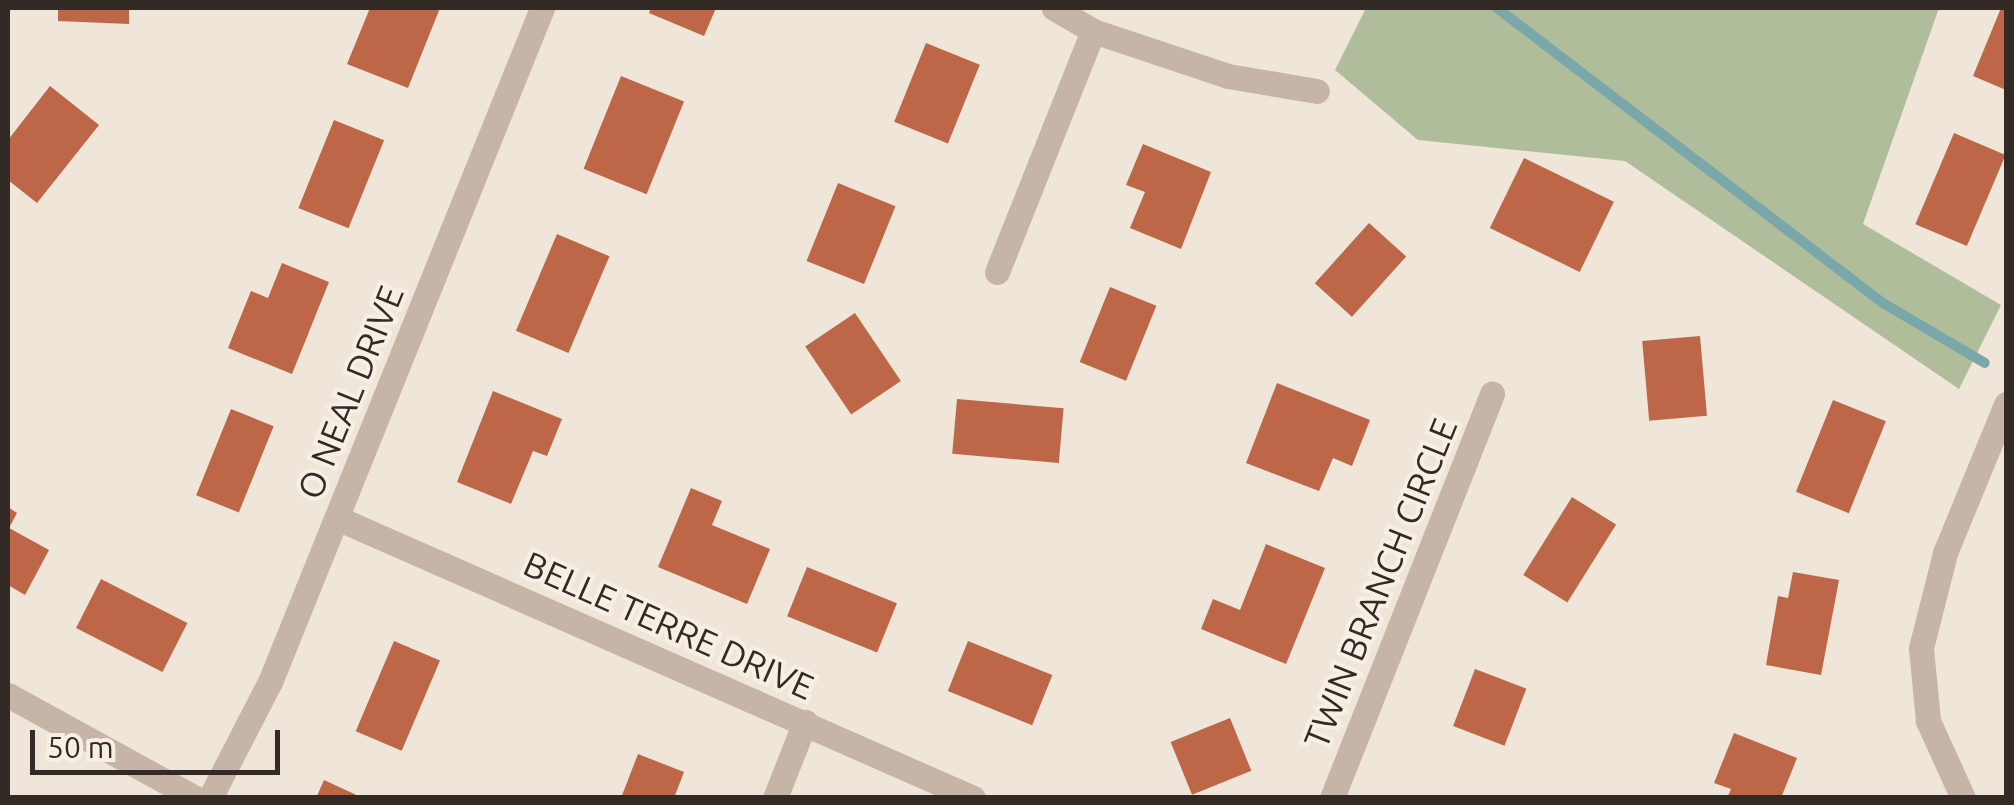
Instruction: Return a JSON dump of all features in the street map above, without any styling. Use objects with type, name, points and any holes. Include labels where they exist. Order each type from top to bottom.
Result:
[{"type":"street","name":"O NEAL DRIVE","points":[[210,798],[270,682],[542,8]]},
{"type":"street","points":[[1054,8],[1093,30],[1228,76],[1318,91]]},
{"type":"street","points":[[996,272],[1093,30]]},
{"type":"street","name":"TWIN BRANCH CIRCLE","points":[[1332,798],[1492,394]]},
{"type":"street","points":[[1963,798],[1928,721],[1921,648],[1945,553],[2006,404]]},
{"type":"street","name":"BELLE TERRE DRIVE","points":[[337,518],[973,798]]},
{"type":"street","points":[[8,694],[195,798]]},
{"type":"street","points":[[775,798],[805,722]]},
{"type":"green space","points":[[1366,8],[1939,8],[1863,224],[2001,305],[1959,389],[1625,161],[1418,140],[1335,70]]},
{"type":"building","points":[[58,8],[129,8],[129,24],[58,21]]},
{"type":"building","points":[[370,8],[440,8],[408,88],[347,64]]},
{"type":"building","points":[[651,8],[716,8],[704,36],[649,13]]},
{"type":"building","points":[[2001,8],[2006,8],[2006,90],[1973,76]]},
{"type":"building","points":[[926,43],[980,65],[948,144],[894,122]]},
{"type":"building","points":[[621,76],[684,101],[647,194],[584,169]]},
{"type":"building","points":[[50,86],[99,125],[37,203],[8,180],[8,140]]},
{"type":"building","points":[[334,120],[384,140],[348,228],[298,208]]},
{"type":"building","points":[[1954,133],[2006,155],[1967,246],[1915,224]]},
{"type":"building","points":[[1143,144],[1211,172],[1181,249],[1130,228],[1145,192],[1126,185]]},
{"type":"building","points":[[1524,158],[1614,202],[1580,272],[1490,228]]},
{"type":"building","points":[[838,183],[895,206],[864,284],[807,261]]},
{"type":"building","points":[[1369,223],[1406,256],[1352,317],[1315,283]]},
{"type":"building","points":[[557,234],[609,256],[568,353],[516,331]]},
{"type":"building","points":[[282,263],[329,282],[292,374],[228,348],[251,291],[268,298]]},
{"type":"building","points":[[1110,287],[1156,306],[1126,381],[1080,362]]},
{"type":"building","points":[[855,313],[901,381],[851,415],[805,347]]},
{"type":"building","points":[[1700,336],[1707,416],[1649,421],[1642,341]]},
{"type":"building","points":[[1277,383],[1370,420],[1352,466],[1333,458],[1319,491],[1246,463]]},
{"type":"building","points":[[493,391],[562,419],[547,456],[533,451],[511,504],[457,482]]},
{"type":"building","points":[[957,399],[1064,408],[1059,463],[952,454]]},
{"type":"building","points":[[1833,400],[1886,421],[1849,513],[1796,492]]},
{"type":"building","points":[[231,409],[274,426],[239,512],[196,495]]},
{"type":"building","points":[[691,488],[722,501],[712,525],[770,549],[747,604],[658,567]]},
{"type":"building","points":[[1572,497],[1616,525],[1567,603],[1523,575]]},
{"type":"building","points":[[8,507],[17,513],[9,528],[49,550],[25,595],[8,585]]},
{"type":"building","points":[[1266,544],[1325,568],[1286,664],[1201,629],[1213,599],[1240,610]]},
{"type":"building","points":[[807,567],[897,603],[877,652],[787,616]]},
{"type":"building","points":[[1793,572],[1839,580],[1821,675],[1766,665],[1778,596],[1788,598]]},
{"type":"building","points":[[101,579],[187,623],[162,672],[76,628]]},
{"type":"building","points":[[394,641],[440,661],[402,751],[356,731]]},
{"type":"building","points":[[968,641],[1052,675],[1032,725],[948,691]]},
{"type":"building","points":[[1475,669],[1526,689],[1504,746],[1453,726]]},
{"type":"building","points":[[1230,718],[1251,771],[1192,795],[1171,742]]},
{"type":"building","points":[[1734,733],[1797,758],[1781,798],[1727,798],[1731,789],[1714,783]]},
{"type":"building","points":[[638,754],[684,772],[674,798],[621,798]]},
{"type":"building","points":[[324,780],[363,798],[316,798]]},
{"type":"waterway","points":[[1497,8],[1883,303],[1985,363]]}]
